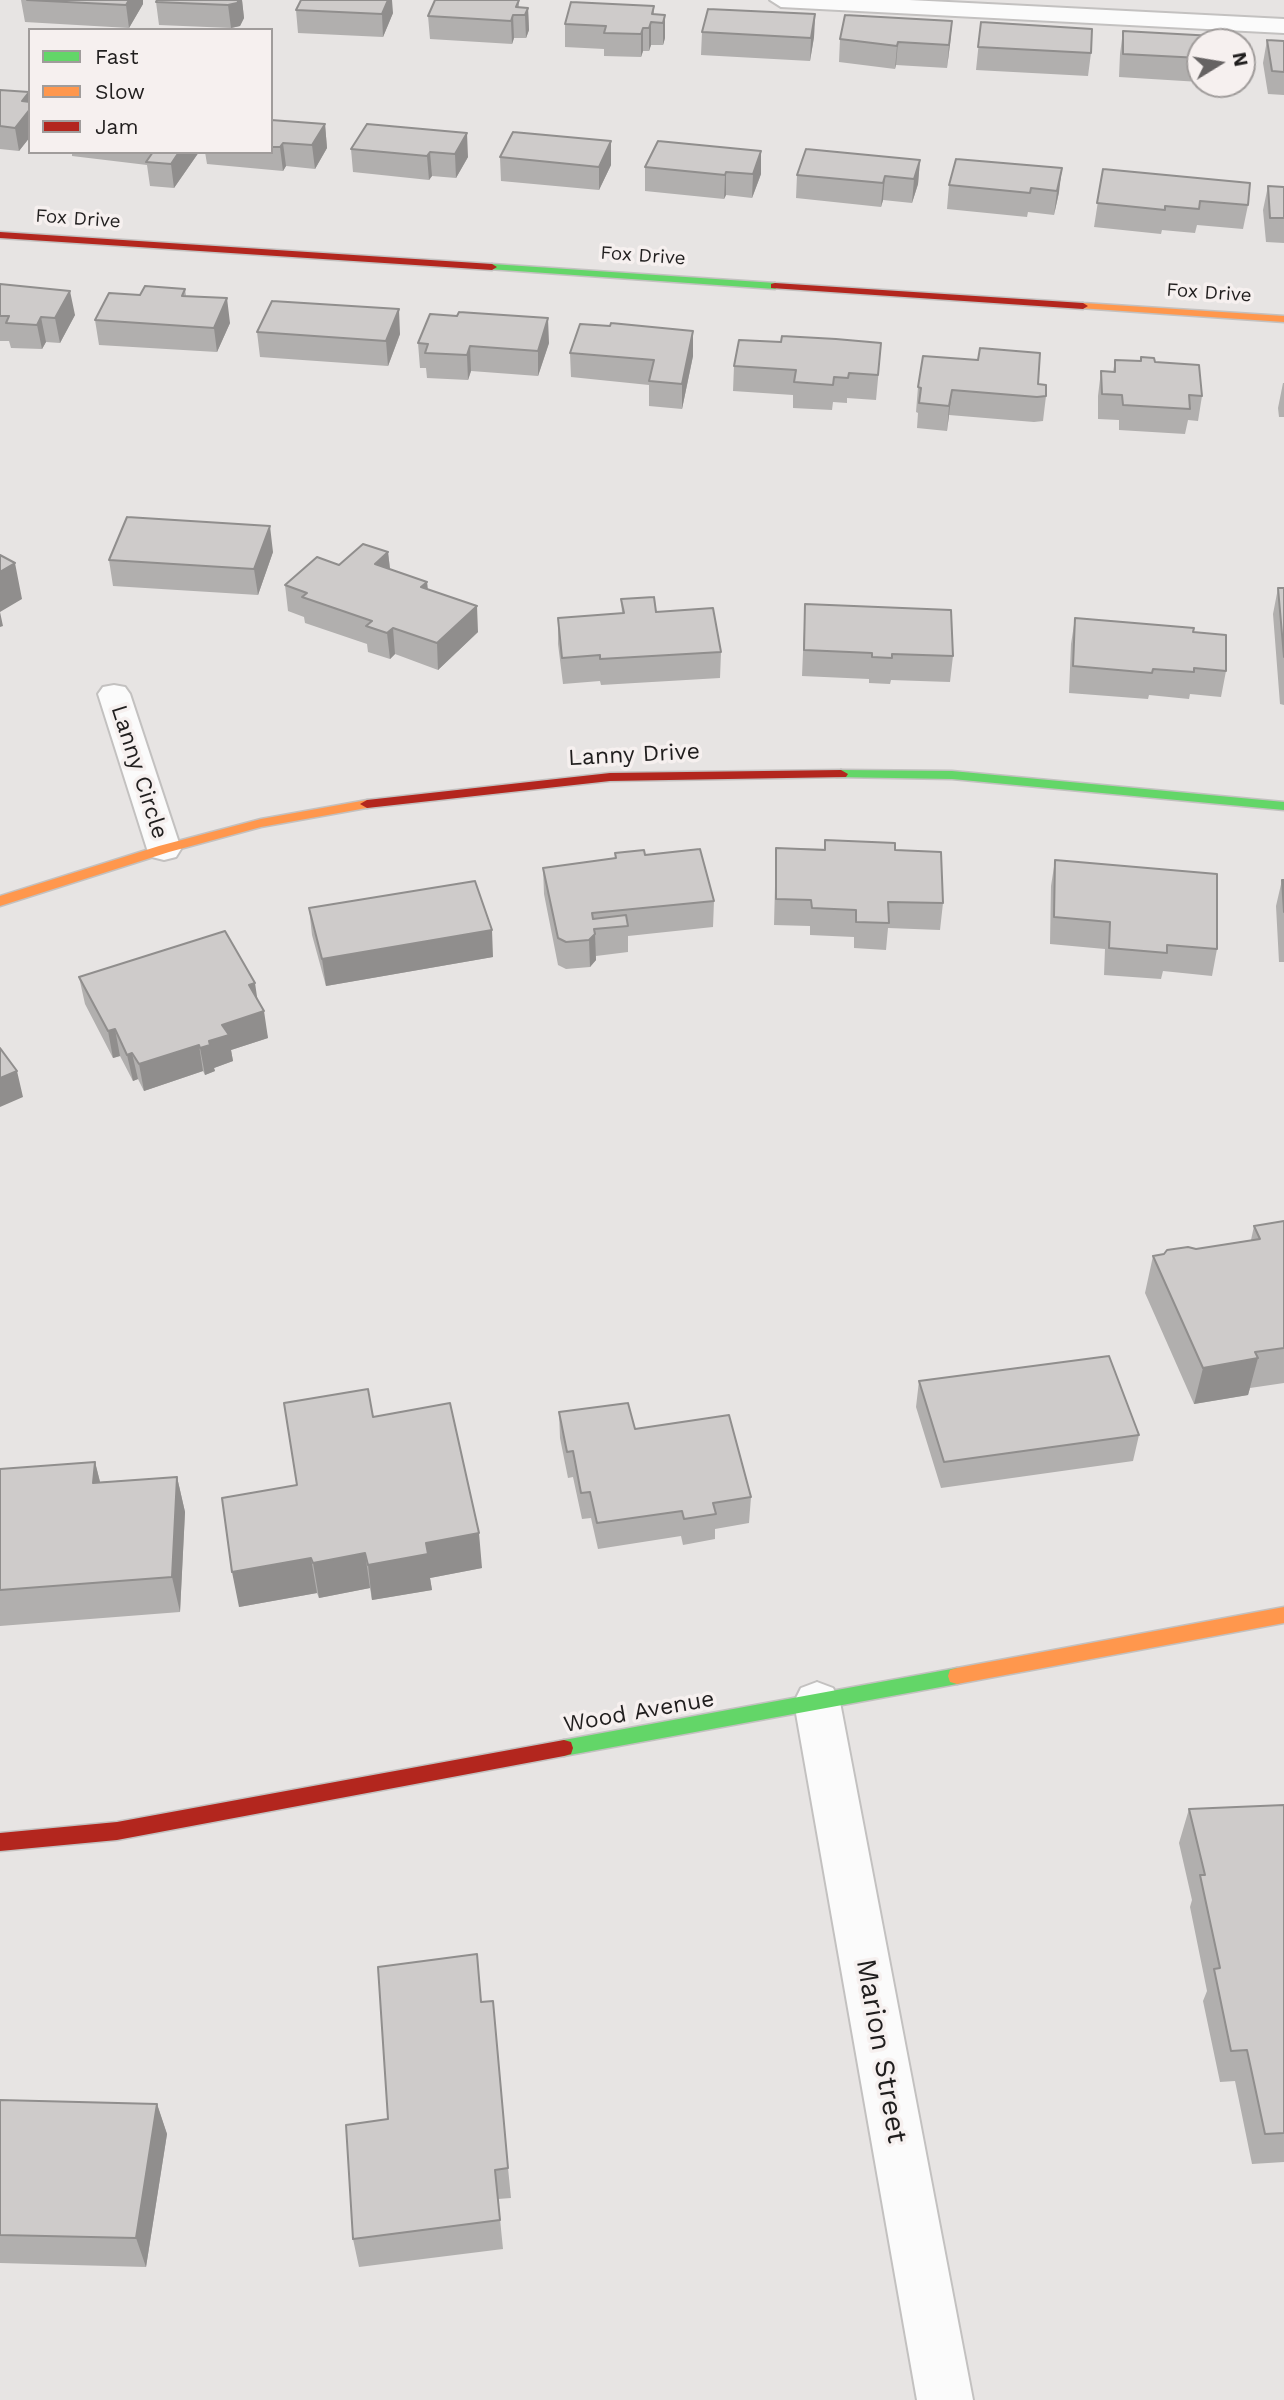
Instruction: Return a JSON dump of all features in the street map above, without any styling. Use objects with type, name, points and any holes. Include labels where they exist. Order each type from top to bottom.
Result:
[{"type":"street","points":[[781,0],[1284,26]]},
{"type":"street","name":"Fox Drive","points":[[0,235],[1284,319]]},
{"type":"street","name":"Lanny Circle","points":[[114,694],[164,849]]},
{"type":"street","name":"Lanny Drive","points":[[0,901],[164,849],[261,823],[340,808],[466,791],[611,777],[749,773],[952,775],[1284,806]]},
{"type":"street","name":"Wood Avenue","points":[[0,1842],[117,1831],[1284,1615]]},
{"type":"street","name":"Marion Street","points":[[817,1702],[945,2400]]},
{"type":"building","points":[[27,0],[129,0],[126,5]]},
{"type":"building","points":[[239,0],[228,5],[156,2]]},
{"type":"building","points":[[301,0],[388,0],[382,14],[296,10]]},
{"type":"building","points":[[435,0],[519,0],[516,7],[528,8],[525,15],[513,15],[511,21],[428,16]]},
{"type":"building","points":[[571,2],[654,6],[652,14],[665,15],[663,23],[651,22],[649,28],[643,28],[641,34],[604,33],[606,26],[565,24]]},
{"type":"building","points":[[708,9],[815,14],[811,38],[702,32]]},
{"type":"building","points":[[845,15],[952,21],[949,45],[898,42],[897,46],[840,39]]},
{"type":"building","points":[[981,22],[1092,29],[1091,53],[978,47]]},
{"type":"building","points":[[1123,31],[1186,34],[1186,57],[1123,54]]},
{"type":"building","points":[[1267,40],[1284,41],[1284,72],[1272,71]]},
{"type":"building","points":[[0,90],[28,92],[22,101],[28,102],[28,112],[15,128],[0,126]]},
{"type":"building","points":[[273,120],[325,124],[312,145],[283,143],[280,147],[273,147]]},
{"type":"building","points":[[367,124],[467,133],[455,154],[430,152],[427,156],[351,149]]},
{"type":"building","points":[[513,132],[611,141],[599,167],[500,157]]},
{"type":"building","points":[[658,141],[761,151],[753,174],[726,172],[725,175],[645,167]]},
{"type":"building","points":[[806,149],[920,160],[914,179],[885,176],[883,183],[797,175]]},
{"type":"building","points":[[152,154],[178,154],[171,164],[146,162]]},
{"type":"building","points":[[956,159],[1062,168],[1057,191],[1031,188],[1030,193],[949,185]]},
{"type":"building","points":[[1103,169],[1250,183],[1248,205],[1200,201],[1199,209],[1165,206],[1165,210],[1097,203]]},
{"type":"building","points":[[1268,186],[1284,187],[1284,218],[1270,218]]},
{"type":"building","points":[[0,284],[70,291],[55,318],[41,317],[37,325],[6,323],[9,316],[0,316]]},
{"type":"building","points":[[145,286],[185,289],[182,296],[227,298],[214,328],[95,320],[109,293],[140,295]]},
{"type":"building","points":[[272,301],[399,309],[386,341],[257,332]]},
{"type":"building","points":[[459,312],[548,318],[538,351],[470,346],[467,355],[425,353],[428,344],[418,343],[430,314],[457,316]]},
{"type":"building","points":[[611,323],[693,331],[682,384],[649,381],[654,360],[570,353],[580,324],[610,326]]},
{"type":"building","points":[[782,336],[881,343],[878,375],[849,373],[848,378],[834,377],[833,385],[794,382],[796,370],[734,366],[739,340],[781,342]]},
{"type":"building","points":[[980,348],[1040,353],[1038,384],[1046,385],[1046,396],[952,390],[949,406],[919,403],[921,388],[918,387],[923,356],[978,360]]},
{"type":"building","points":[[1141,357],[1154,358],[1155,362],[1199,365],[1202,396],[1189,395],[1190,409],[1123,405],[1122,395],[1102,394],[1101,371],[1115,372],[1115,360],[1141,361]]},
{"type":"building","points":[[127,517],[270,526],[254,569],[109,560]]},
{"type":"building","points":[[363,544],[388,552],[375,564],[427,582],[421,587],[477,606],[437,643],[393,628],[387,633],[366,626],[372,621],[302,597],[307,593],[285,585],[317,557],[339,565]]},
{"type":"building","points":[[0,555],[15,563],[0,572]]},
{"type":"building","points":[[1278,588],[1284,588],[1284,657]]},
{"type":"building","points":[[654,597],[656,612],[713,608],[721,652],[600,659],[600,655],[562,658],[558,618],[624,613],[621,599]]},
{"type":"building","points":[[805,604],[951,610],[953,656],[892,654],[892,658],[872,657],[872,653],[804,650]]},
{"type":"building","points":[[1075,618],[1194,628],[1193,632],[1226,635],[1226,671],[1194,668],[1194,672],[1153,669],[1152,673],[1073,666]]},
{"type":"building","points":[[825,840],[895,843],[895,850],[941,852],[943,903],[888,902],[889,923],[856,922],[856,910],[812,908],[811,900],[776,899],[776,848],[825,850]]},
{"type":"building","points":[[700,849],[714,901],[592,913],[593,919],[626,915],[628,926],[594,929],[595,934],[589,940],[566,942],[558,938],[543,868],[616,858],[615,853],[644,850],[645,855]]},
{"type":"building","points":[[1055,860],[1217,874],[1217,949],[1167,945],[1167,953],[1109,948],[1110,922],[1054,917]]},
{"type":"building","points":[[1282,880],[1284,880],[1284,912]]},
{"type":"building","points":[[475,881],[492,930],[322,959],[309,908]]},
{"type":"building","points":[[225,931],[255,983],[249,985],[264,1011],[222,1025],[229,1035],[209,1041],[210,1045],[200,1048],[199,1045],[139,1064],[132,1053],[127,1055],[115,1029],[108,1031],[79,977]]},
{"type":"building","points":[[0,1048],[17,1071],[0,1078]]},
{"type":"building","points":[[1284,1221],[1284,1348],[1255,1352],[1258,1358],[1203,1368],[1153,1256],[1164,1254],[1167,1250],[1188,1247],[1196,1249],[1260,1239],[1254,1226]]},
{"type":"building","points":[[1109,1356],[1139,1435],[944,1462],[919,1381]]},
{"type":"building","points":[[368,1389],[373,1417],[450,1403],[479,1533],[426,1543],[428,1554],[368,1565],[365,1553],[313,1563],[311,1558],[232,1572],[222,1498],[297,1485],[284,1403]]},
{"type":"building","points":[[628,1403],[635,1429],[729,1415],[751,1497],[713,1503],[716,1514],[684,1519],[682,1511],[597,1523],[590,1492],[581,1493],[573,1451],[567,1452],[559,1412]]},
{"type":"building","points":[[95,1462],[93,1483],[177,1477],[172,1577],[0,1590],[0,1469]]},
{"type":"building","points":[[1284,1805],[1284,2133],[1265,2134],[1247,2050],[1231,2051],[1214,1969],[1220,1968],[1200,1875],[1205,1875],[1189,1809]]},
{"type":"building","points":[[477,1954],[481,2002],[493,2001],[508,2168],[495,2170],[500,2220],[353,2239],[346,2125],[388,2119],[378,1967]]},
{"type":"building","points":[[0,2100],[157,2104],[136,2238],[0,2235]]},
{"type":"traffic: fast","points":[[492,267],[775,286]]},
{"type":"traffic: fast","points":[[841,774],[952,775],[1284,806]]},
{"type":"traffic: fast","points":[[564,1748],[957,1676]]},
{"type":"traffic: slow","points":[[1083,306],[1284,319]]},
{"type":"traffic: slow","points":[[0,901],[164,849],[261,823],[367,804]]},
{"type":"traffic: slow","points":[[957,1676],[1284,1615]]},
{"type":"traffic: jam","points":[[0,235],[492,267]]},
{"type":"traffic: jam","points":[[775,286],[1083,306]]},
{"type":"traffic: jam","points":[[367,804],[610,777],[841,774]]},
{"type":"traffic: jam","points":[[0,1842],[117,1831],[564,1748]]}]
